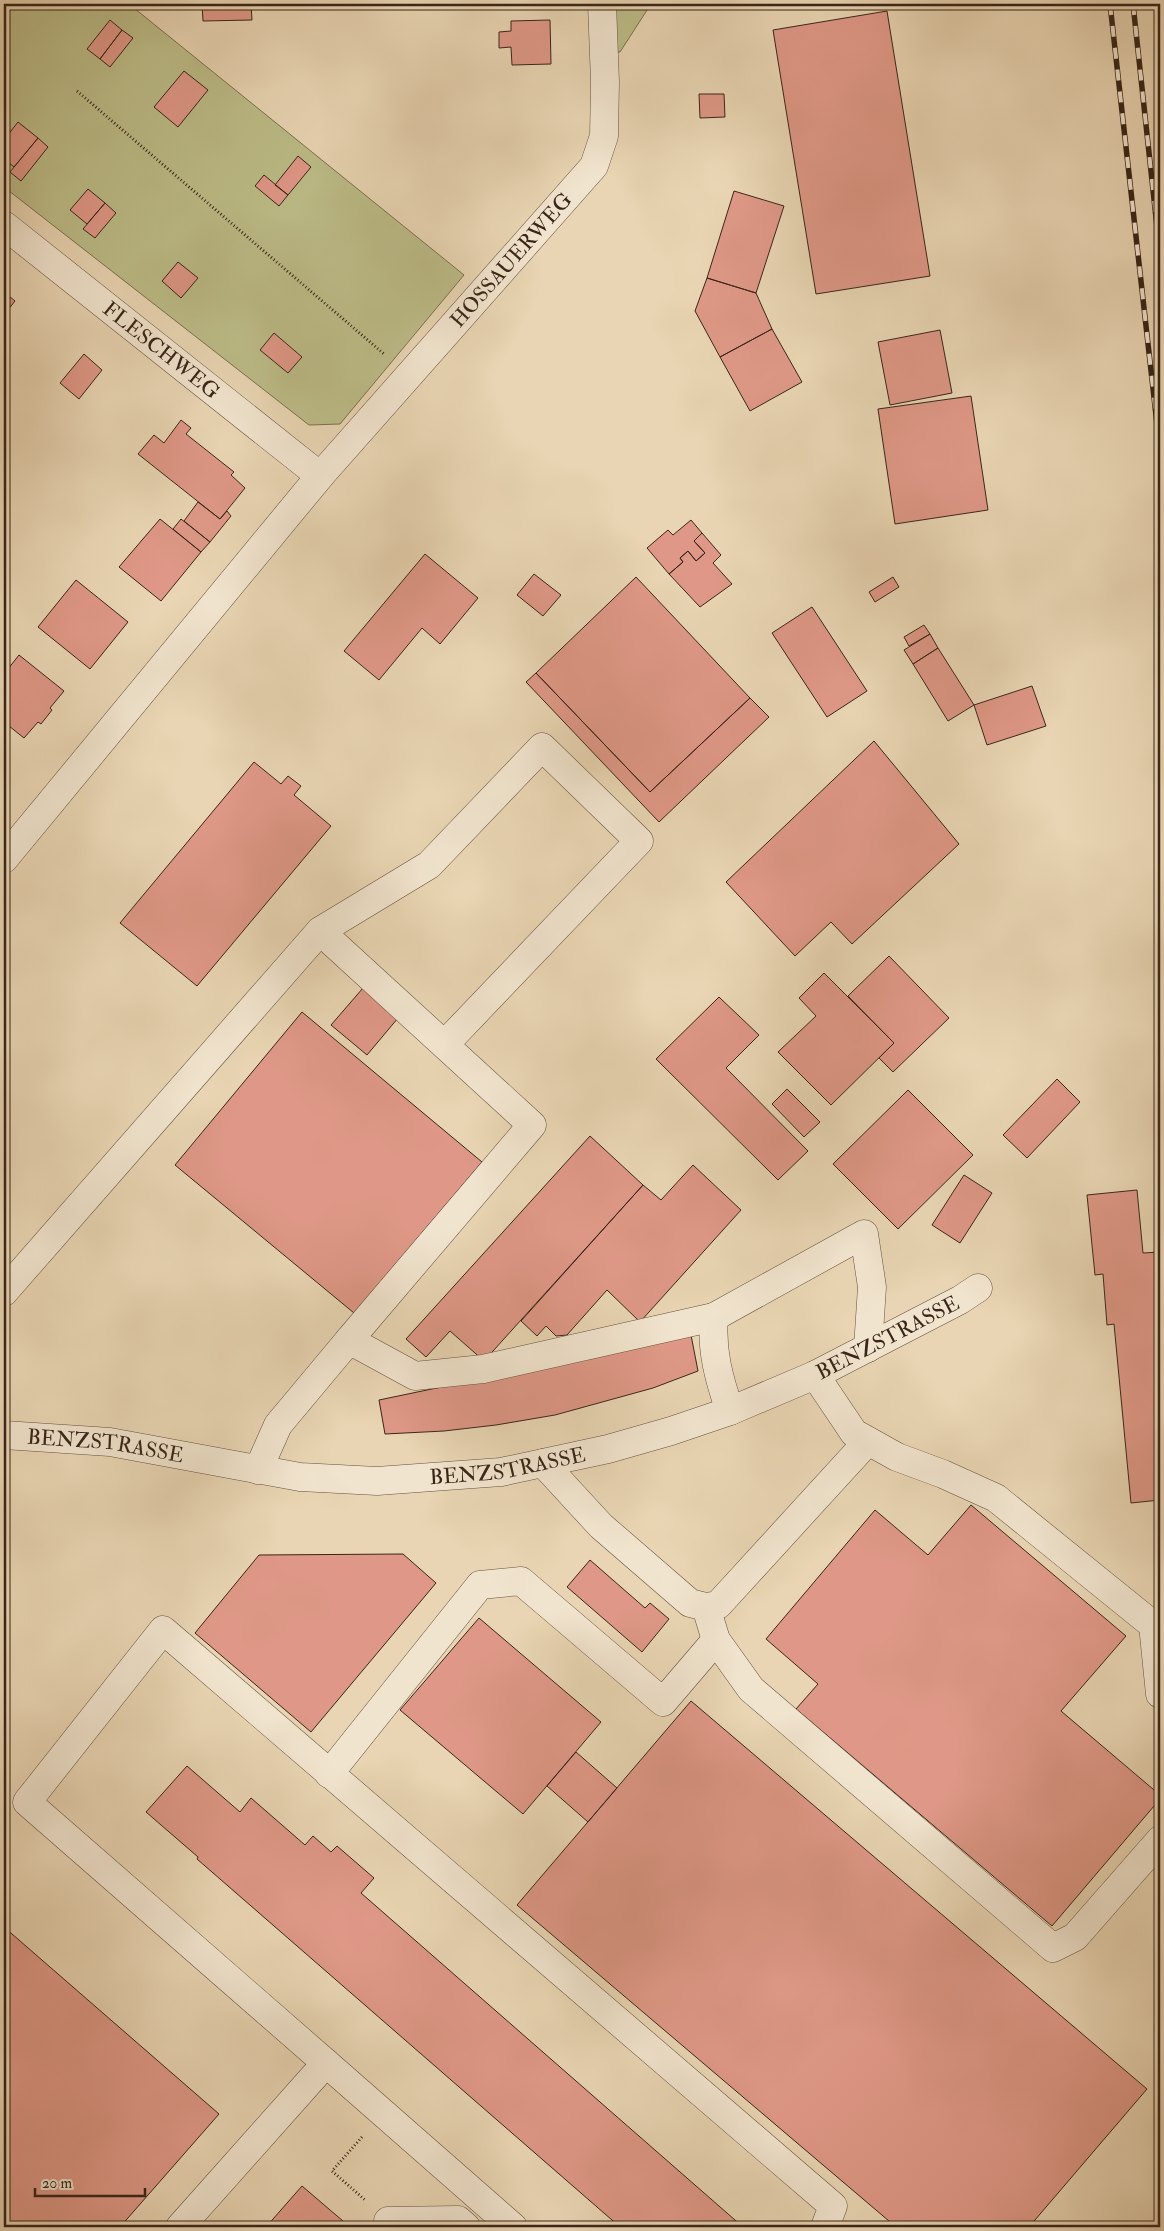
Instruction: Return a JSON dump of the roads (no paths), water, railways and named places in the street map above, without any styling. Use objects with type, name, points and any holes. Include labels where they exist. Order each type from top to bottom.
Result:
[{"type":"street","name":"HOSSAUERWEG","points":[[4,859],[320,476],[594,166],[604,136],[605,82],[602,4]]},
{"type":"street","name":"FLESCHWEG","points":[[4,225],[320,476]]},
{"type":"street","points":[[4,1292],[320,931],[429,865],[542,748],[639,841],[445,1044]]},
{"type":"street","points":[[258,1470],[278,1425],[532,1126],[320,931]]},
{"type":"street","points":[[349,1340],[415,1376],[483,1369],[714,1317],[864,1234],[872,1287],[868,1348]]},
{"type":"street","name":"BENZSTRASSE","points":[[4,1435],[110,1442],[300,1477],[377,1481],[501,1472],[608,1449],[671,1432],[730,1411],[814,1375],[960,1300],[978,1288]]},
{"type":"street","points":[[714,1317],[713,1336],[716,1363],[730,1411]]},
{"type":"street","points":[[814,1375],[854,1433],[897,1457],[943,1474],[996,1498],[1153,1625],[1160,1694]]},
{"type":"street","points":[[543,1463],[600,1526],[690,1603],[706,1607],[718,1605],[868,1441]]},
{"type":"street","points":[[329,1774],[480,1585],[522,1581],[663,1702],[716,1640]]},
{"type":"street","points":[[706,1607],[716,1640],[751,1689],[1052,1948],[1075,1937],[1160,1840]]},
{"type":"street","points":[[514,2227],[27,1802],[163,1630],[833,2206],[824,2227]]},
{"type":"street","points":[[180,2227],[326,2063]]},
{"type":"street","points":[[388,2220],[458,2220],[466,2227]]},
{"type":"railway","points":[[1110,4],[1160,451]]},
{"type":"railway","points":[[1133,4],[1160,255]]}]
